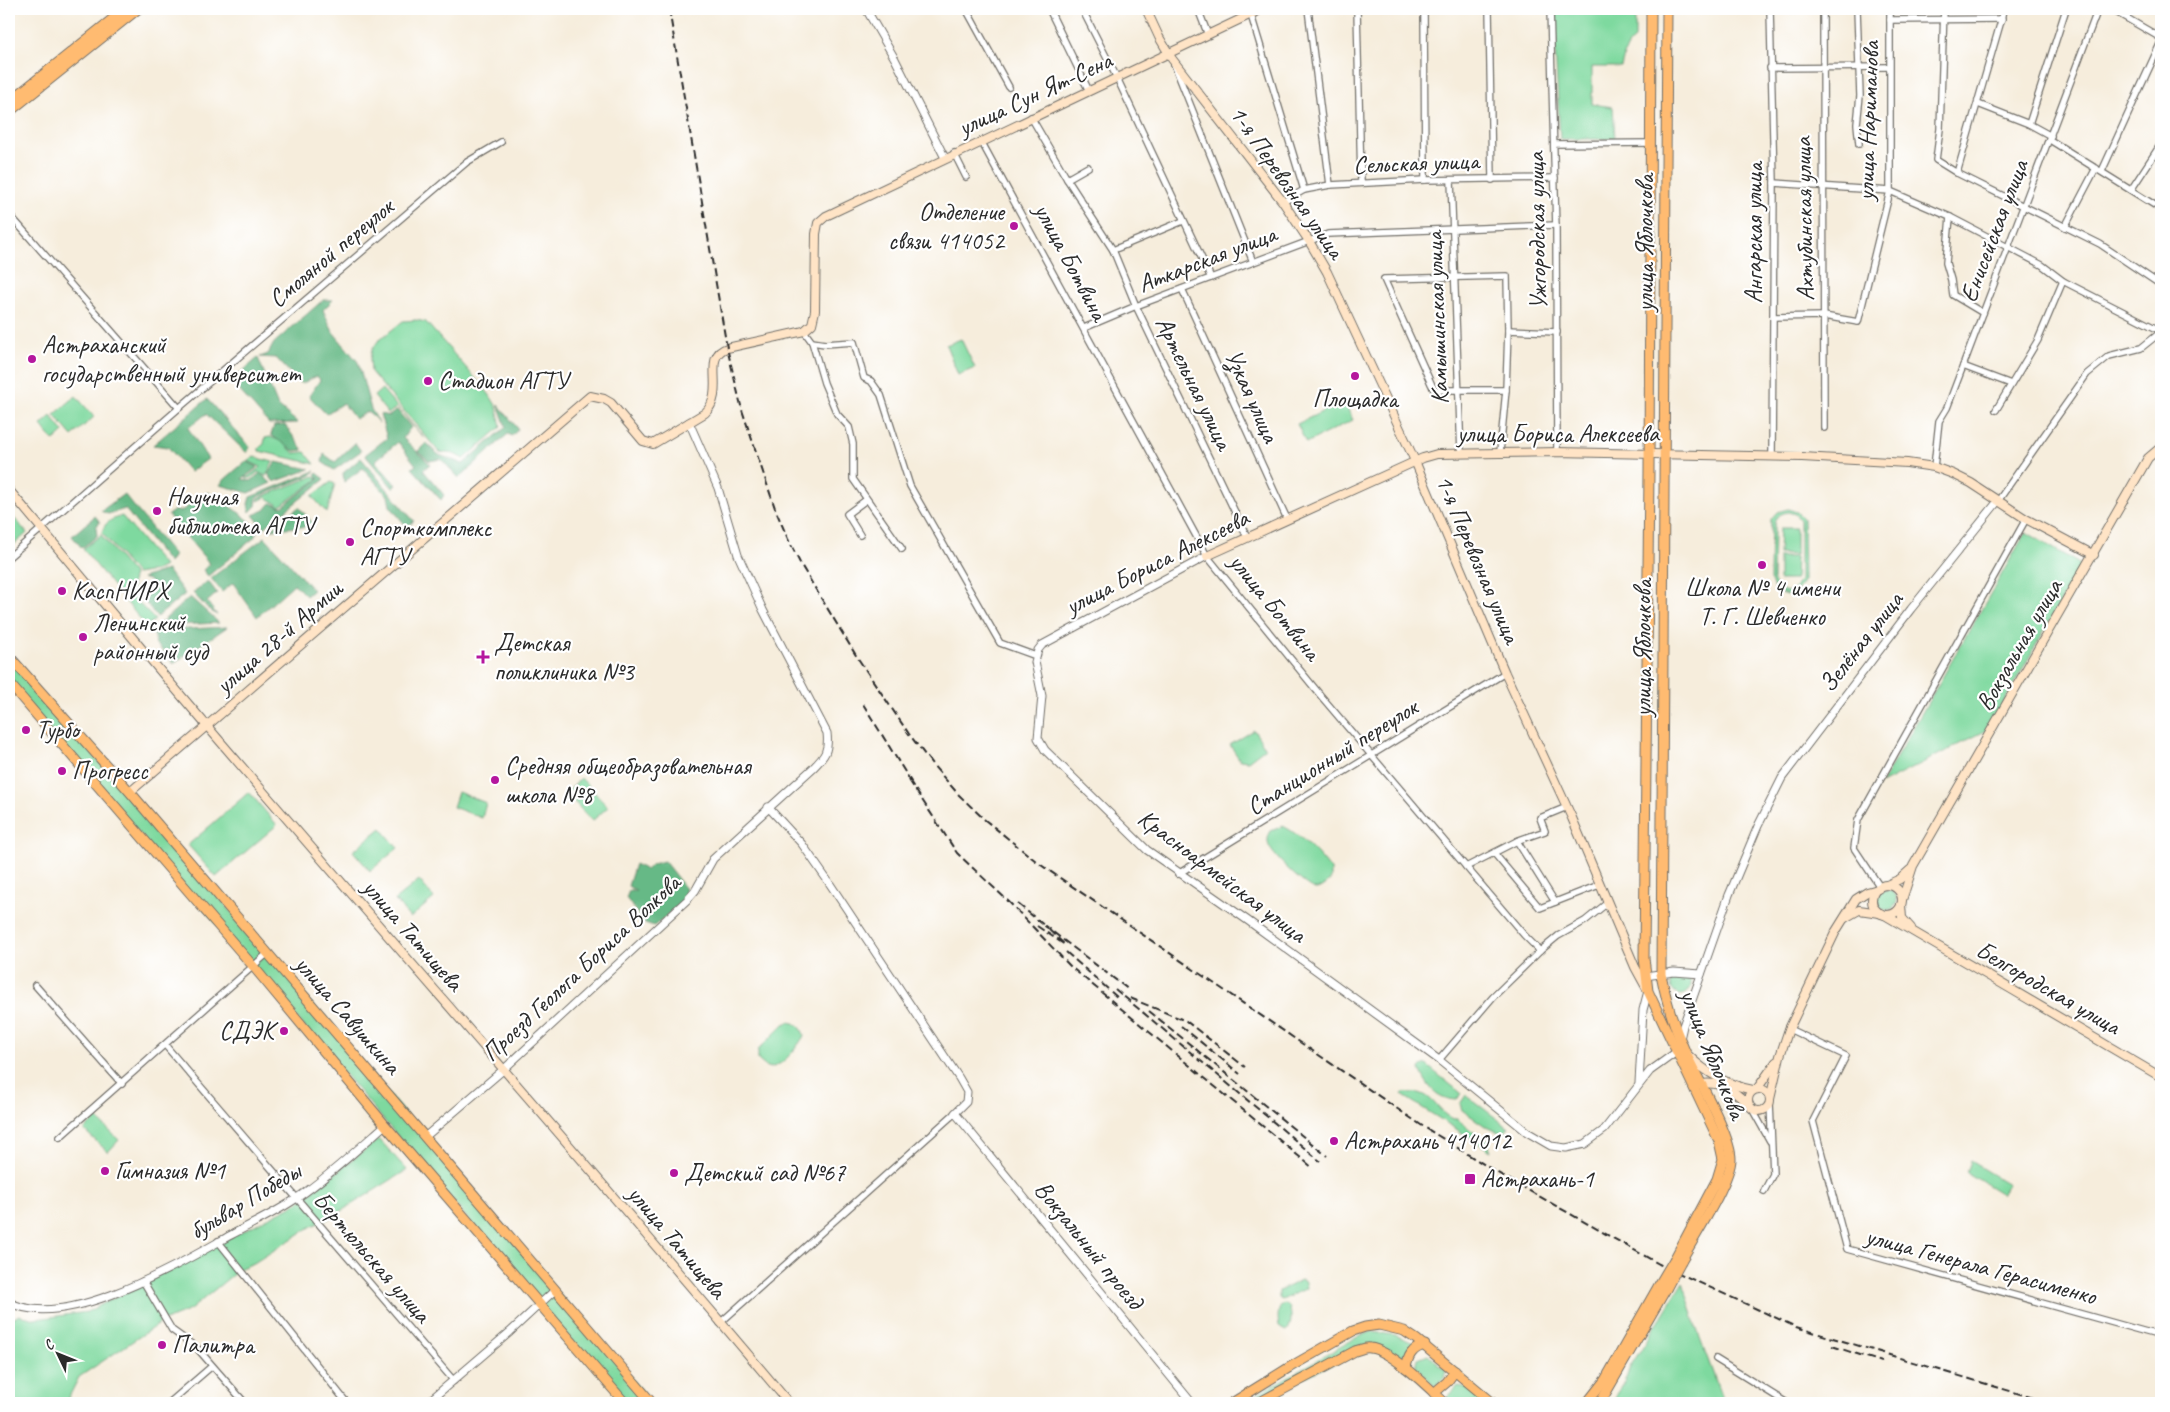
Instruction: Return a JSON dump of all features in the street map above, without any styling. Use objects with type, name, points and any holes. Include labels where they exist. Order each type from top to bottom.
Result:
[{"type":"main road","points":[[9,102],[125,9]]},
{"type":"main road","points":[[9,112],[138,9]]},
{"type":"main road","name":"1-я Перевозная улица","points":[[1146,9],[1170,56],[1283,202],[1327,272],[1415,461],[1505,673],[1567,807],[1606,904],[1648,991]]},
{"type":"main road","name":"улица Яблочкова","points":[[1651,9],[1645,976],[1648,991],[1680,1052],[1719,1141],[1723,1159],[1717,1179],[1678,1260]]},
{"type":"main road","name":"улица Яблочкова","points":[[1666,9],[1661,974],[1665,995],[1680,1040],[1680,1052],[1706,1095],[1726,1138],[1731,1159],[1724,1183],[1678,1260]]},
{"type":"main road","name":"улица Сун Ят-Сена","points":[[804,331],[812,324],[815,311],[816,234],[818,223],[826,216],[1031,117],[1170,56],[1255,11]]},
{"type":"main road","points":[[689,422],[705,413],[714,401],[714,359],[719,352],[728,348],[804,331]]},
{"type":"main road","name":"улица 28-й Армии","points":[[130,792],[590,396],[610,403],[643,441],[653,444],[689,422]]},
{"type":"main road","name":"Вокзальная улица","points":[[1901,902],[1913,866],[2094,555],[2148,458],[2161,447]]},
{"type":"main road","name":"улица Бориса Алексеева","points":[[1207,556],[1415,461],[1438,454],[1500,452],[1772,457],[1907,463],[1934,467],[1971,484],[2026,518],[2094,555]]},
{"type":"main road","name":"улица Татищева","points":[[9,490],[207,726],[658,1247],[789,1403]]},
{"type":"main road","name":"улица Савушкина","points":[[9,656],[130,792],[426,1136],[652,1403]]},
{"type":"main road","name":"улица Савушкина","points":[[9,683],[253,966],[385,1125],[625,1403]]},
{"type":"main road","name":"Вокзальная улица","points":[[1780,1056],[1789,1029],[1841,921],[1856,899],[1867,892],[1904,876],[1913,866]]},
{"type":"main road","points":[[1841,921],[1860,910],[1882,914],[1893,914],[1901,902],[1896,888],[1881,887],[1873,894],[1872,902],[1875,908],[1882,914]]},
{"type":"main road","name":"Белгородская улица","points":[[1901,902],[1903,919],[1915,933]]},
{"type":"main road","name":"Белгородская улица","points":[[1882,914],[2161,1077]]},
{"type":"main road","points":[[1680,1052],[1705,1070],[1732,1084],[1766,1091],[1770,1100]]},
{"type":"main road","points":[[1750,1106],[1748,1098],[1770,1073],[1780,1056]]},
{"type":"main road","points":[[1700,1084],[1717,1083],[1726,1086],[1756,1110],[1762,1110],[1767,1107],[1770,1100],[1780,1056]]},
{"type":"main road","points":[[1706,1095],[1717,1083]]},
{"type":"main road","points":[[1600,1403],[1678,1260]]},
{"type":"main road","points":[[1587,1403],[1605,1380],[1663,1287]]},
{"type":"main road","points":[[1238,1402],[1343,1336],[1365,1327],[1379,1325],[1404,1331],[1425,1346],[1493,1403]]},
{"type":"main road","points":[[1406,1368],[1411,1352],[1418,1347],[1425,1346]]},
{"type":"main road","points":[[1258,1403],[1355,1351],[1365,1348],[1371,1348],[1385,1354],[1406,1368],[1445,1403]]},
{"type":"main road","points":[[1434,1393],[1447,1382],[1455,1371]]},
{"type":"street","points":[[866,9],[895,59],[945,158]]},
{"type":"street","points":[[966,9],[1009,87]]},
{"type":"street","points":[[1049,9],[1089,91]]},
{"type":"street","points":[[1082,9],[1117,78],[1211,278]]},
{"type":"street","points":[[1198,9],[1208,35]]},
{"type":"street","points":[[1308,9],[1330,185]]},
{"type":"street","points":[[1357,9],[1361,183]]},
{"type":"street","points":[[1424,9],[1425,180]]},
{"type":"street","points":[[1488,9],[1492,180]]},
{"type":"street","name":"Ужгородская улица","points":[[1550,9],[1556,225],[1557,452]]},
{"type":"street","name":"Ангарская улица","points":[[1770,9],[1774,183],[1772,457]]},
{"type":"street","name":"Ахтубинская улица","points":[[1823,9],[1824,428]]},
{"type":"street","points":[[1857,9],[1860,96],[1857,124],[1859,144]]},
{"type":"street","name":"улица Нариманова","points":[[1824,316],[1858,322],[1890,191],[1890,9]]},
{"type":"street","points":[[1944,9],[1940,129],[1936,160],[2023,207],[2100,244],[2161,285]]},
{"type":"street","points":[[1957,173],[2002,19],[2003,9]]},
{"type":"street","points":[[2030,124],[2066,9]]},
{"type":"street","name":"Енисейская улица","points":[[1934,467],[1939,421],[1947,408],[2098,9]]},
{"type":"street","points":[[2102,171],[2161,40],[2111,9]]},
{"type":"street","points":[[1255,11],[1304,190]]},
{"type":"street","points":[[1890,20],[2002,19]]},
{"type":"street","points":[[1170,56],[1253,262]]},
{"type":"street","points":[[1770,68],[1890,67]]},
{"type":"street","points":[[1978,104],[2030,124],[2161,209]]},
{"type":"street","name":"Артельная улица","points":[[1031,117],[1113,250],[1136,306],[1247,537]]},
{"type":"street","name":"улица Ботвина","points":[[981,141],[1207,556],[1371,755],[1540,951]]},
{"type":"street","name":"Смоляной переулок","points":[[9,557],[467,162],[501,142]]},
{"type":"street","points":[[1554,144],[1651,143]]},
{"type":"street","points":[[2131,190],[2161,144]]},
{"type":"street","points":[[954,153],[966,177]]},
{"type":"street","points":[[1067,178],[1087,167]]},
{"type":"street","points":[[2065,227],[2096,168]]},
{"type":"street","name":"Сельская улица","points":[[1283,202],[1304,190],[1330,185],[1425,180],[1555,178]]},
{"type":"street","name":"Камышинская улица","points":[[1451,180],[1457,389],[1461,454]]},
{"type":"street","points":[[1774,183],[1890,191],[1950,217],[2008,247],[2042,265],[2063,281],[2161,332]]},
{"type":"street","points":[[9,214],[180,408]]},
{"type":"street","points":[[1950,217],[1946,263],[1953,294],[1983,313]]},
{"type":"street","points":[[1113,250],[1183,221]]},
{"type":"street","name":"Аткарская улица","points":[[1084,328],[1182,288],[1328,234],[1556,225]]},
{"type":"street","points":[[1500,452],[1506,390],[1507,276],[1384,278],[1430,386],[1434,390],[1506,390]]},
{"type":"street","points":[[1996,410],[2038,340],[2063,281]]},
{"type":"street","name":"Узкая улица","points":[[1182,288],[1287,519]]},
{"type":"street","points":[[1773,317],[1824,316]]},
{"type":"street","points":[[1508,330],[1557,332]]},
{"type":"street","points":[[804,331],[812,342],[824,382],[837,414],[849,427],[853,444],[853,479],[902,549]]},
{"type":"street","name":"Зелёная улица","points":[[1680,1040],[1700,974],[1729,895],[1772,795],[1788,769],[1998,501],[2087,374],[2109,356],[2140,348],[2161,332]]},
{"type":"street","points":[[812,342],[825,344],[854,342],[864,378],[871,381],[880,395],[910,486],[948,556],[1000,643],[1036,656]]},
{"type":"street","points":[[1963,366],[2011,384]]},
{"type":"street","name":"Проезд Геолога Бориса Волкова","points":[[426,1136],[503,1070],[687,900],[695,891],[713,859],[823,758],[828,746],[827,733],[763,610],[738,555],[718,488],[689,422]]},
{"type":"street","points":[[860,535],[847,514],[866,500]]},
{"type":"street","points":[[1881,887],[1854,848],[1858,820],[2026,518]]},
{"type":"street","name":"улица Бориса Алексеева","points":[[1036,656],[1042,644],[1207,556]]},
{"type":"street","name":"Красноармейская улица","points":[[1036,656],[1036,669],[1042,696],[1038,728],[1040,744],[1147,850],[1178,874],[1247,920],[1439,1060],[1527,1132],[1551,1146],[1566,1148],[1585,1144],[1604,1130],[1650,1071],[1680,1052]]},
{"type":"street","name":"Станционный переулок","points":[[1178,874],[1505,673]]},
{"type":"street","points":[[720,1323],[955,1113],[966,1102],[967,1092],[830,884],[802,844],[768,807]]},
{"type":"street","points":[[1466,867],[1517,841],[1544,831],[1540,818],[1567,807]]},
{"type":"street","points":[[1517,841],[1556,902]]},
{"type":"street","points":[[1494,853],[1540,908],[1599,885]]},
{"type":"street","points":[[1439,1060],[1493,997],[1540,951],[1558,936],[1585,921],[1606,904]]},
{"type":"street","points":[[60,1138],[268,953]]},
{"type":"street","points":[[1645,976],[1681,972],[1700,974]]},
{"type":"street","points":[[35,985],[122,1084]]},
{"type":"street","points":[[1639,1084],[1643,1010],[1648,991]]},
{"type":"street","name":"улица Генерала Герасименко","points":[[1789,1029],[1846,1056],[1813,1121],[1846,1250],[2161,1336]]},
{"type":"street","name":"Бертюльская улица","points":[[165,1045],[454,1381]]},
{"type":"street","points":[[1764,1192],[1773,1174],[1770,1100]]},
{"type":"street","points":[[1750,1106],[1771,1143]]},
{"type":"street","name":"Вокзальный проезд","points":[[955,1113],[1192,1403]]},
{"type":"street","name":"бульвар Победы","points":[[9,1302],[18,1307],[34,1310],[58,1309],[82,1304],[143,1281],[297,1198],[385,1125]]},
{"type":"street","points":[[218,1242],[348,1403]]},
{"type":"street","points":[[143,1281],[172,1330],[197,1348],[246,1403]]},
{"type":"street","points":[[428,1403],[555,1290]]},
{"type":"street","points":[[1716,1358],[1787,1403]]},
{"type":"street","points":[[169,1403],[212,1366]]},
{"type":"green space","points":[[1553,9],[1635,9],[1635,39],[1627,48],[1621,67],[1592,67],[1592,104],[1613,107],[1615,139],[1560,139]]},
{"type":"green space","points":[[323,300],[333,300],[323,310],[333,332],[358,362],[371,409],[379,423],[367,412],[355,419],[343,403],[326,414],[309,396],[320,380],[317,376],[301,384],[276,358],[260,357],[268,354],[274,343]]},
{"type":"green space","name":"Стадион АГТУ","points":[[416,320],[426,322],[489,394],[497,407],[501,427],[464,459],[454,454],[439,452],[371,372],[370,359],[372,350],[378,341],[403,321]]},
{"type":"green space","points":[[961,339],[975,368],[958,375],[946,345]]},
{"type":"green space","points":[[258,358],[278,406],[298,423],[269,424],[231,381]]},
{"type":"green space","points":[[382,389],[424,438],[397,407],[388,414],[374,396]]},
{"type":"green space","points":[[76,396],[94,417],[72,436],[54,415]]},
{"type":"green space","points":[[207,399],[250,447],[247,453],[206,414],[188,428],[208,459],[190,472],[168,447],[153,445]]},
{"type":"green space","points":[[1344,401],[1353,420],[1306,443],[1297,424]]},
{"type":"green space","points":[[498,404],[518,429],[512,436],[508,434],[459,478],[441,459],[429,461],[418,451],[426,443],[439,455],[463,464],[506,427]]},
{"type":"green space","points":[[397,410],[411,427],[403,438],[430,464],[423,470],[444,495],[441,500],[412,468],[416,465],[398,442],[375,461],[396,485],[393,488],[365,455],[387,438],[380,414],[389,416]]},
{"type":"green space","points":[[51,416],[64,432],[54,441],[41,425]]},
{"type":"green space","points":[[285,425],[303,450],[294,451],[271,435],[274,426]]},
{"type":"green space","points":[[270,437],[281,441],[294,453],[305,452],[315,464],[259,451],[259,448],[264,444],[265,438]]},
{"type":"green space","points":[[355,443],[361,451],[334,470],[322,462],[324,454],[335,462]]},
{"type":"green space","points":[[254,457],[273,462],[266,476],[258,472],[251,478],[246,478],[261,467],[248,461]]},
{"type":"green space","points":[[361,458],[414,521],[407,527],[390,506],[388,496],[363,468],[344,482],[343,473]]},
{"type":"green space","points":[[246,461],[258,467],[242,479],[251,481],[260,473],[271,483],[249,493],[220,485],[224,480]]},
{"type":"green space","points":[[276,462],[310,469],[274,482],[268,474]]},
{"type":"green space","points":[[315,471],[311,475],[257,497],[256,506],[250,512],[248,504],[250,497]]},
{"type":"green space","points":[[317,473],[325,479],[264,528],[253,515],[265,510],[271,503],[282,507],[319,479],[315,475]]},
{"type":"green space","points":[[314,476],[318,479],[280,506],[266,497],[258,501],[259,498]]},
{"type":"green space","points":[[331,482],[335,484],[327,513],[312,496]]},
{"type":"green space","points":[[208,492],[258,528],[254,538],[208,576],[203,570],[210,564],[168,515],[175,510],[180,512]]},
{"type":"green space","points":[[124,494],[174,555],[169,563],[125,509],[108,514],[101,511]]},
{"type":"green space","points":[[299,507],[315,526],[271,529]]},
{"type":"green space","points":[[1788,509],[1797,512],[1803,518],[1804,580],[1796,592],[1787,595],[1777,592],[1770,580],[1771,519],[1777,512]],"holes":[[[1788,512],[1795,514],[1800,520],[1800,580],[1794,590],[1787,592],[1779,589],[1773,580],[1774,525],[1777,517],[1782,514]]]},
{"type":"green space","points":[[9,512],[27,533],[9,549]]},
{"type":"green space","points":[[95,516],[100,522],[96,527],[97,536],[82,548],[72,536]]},
{"type":"green space","points":[[122,516],[164,566],[155,571],[136,574],[102,533],[109,522]]},
{"type":"green space","points":[[1780,528],[1796,528],[1796,555],[1779,554]]},
{"type":"green space","points":[[2026,532],[2081,565],[1989,729],[1881,784]]},
{"type":"green space","points":[[101,535],[134,575],[132,588],[134,594],[155,620],[146,626],[83,549]]},
{"type":"green space","points":[[265,537],[313,590],[306,596],[294,584],[257,617],[233,583],[222,592],[211,578]]},
{"type":"green space","points":[[1779,557],[1796,557],[1795,580],[1779,580]]},
{"type":"green space","points":[[167,570],[185,594],[157,617],[141,597],[150,592],[152,587],[149,580],[142,578]]},
{"type":"green space","points":[[208,581],[217,593],[207,602],[217,615],[208,609],[193,593]]},
{"type":"green space","points":[[190,597],[219,623],[157,626]]},
{"type":"green space","points":[[227,627],[174,663],[155,643],[155,636],[151,631]]},
{"type":"green space","points":[[9,660],[268,953],[652,1403],[625,1403],[9,681]]},
{"type":"green space","points":[[1254,730],[1265,748],[1248,761],[1240,760],[1230,745]]},
{"type":"green space","points":[[581,778],[608,807],[592,821],[566,793]]},
{"type":"green space","points":[[249,792],[277,825],[216,877],[188,845]]},
{"type":"green space","points":[[458,792],[486,803],[482,818],[453,807]]},
{"type":"green space","points":[[1283,826],[1309,845],[1331,870],[1331,879],[1324,886],[1315,889],[1310,887],[1276,857],[1269,846],[1268,838],[1271,831]]},
{"type":"green space","points":[[381,828],[398,848],[370,871],[353,851]]},
{"type":"green space","points":[[664,861],[686,889],[687,895],[682,897],[685,900],[654,926],[645,923],[626,898],[629,891],[636,891],[628,886],[635,864],[646,870],[652,864]]},
{"type":"green space","points":[[419,880],[434,898],[410,918],[395,900]]},
{"type":"green space","points":[[1883,890],[1891,890],[1897,896],[1897,904],[1891,910],[1883,910],[1877,904],[1877,896]]},
{"type":"green space","points":[[1677,975],[1685,975],[1691,981],[1691,989],[1685,995],[1677,995],[1671,989],[1671,981]]},
{"type":"green space","points":[[789,1022],[799,1026],[804,1036],[781,1063],[771,1068],[765,1066],[758,1060],[758,1050],[784,1024]]},
{"type":"green space","points":[[1425,1064],[1461,1093],[1457,1100],[1443,1097],[1429,1086],[1420,1069]]},
{"type":"green space","points":[[1403,1093],[1417,1093],[1430,1098],[1447,1116],[1457,1119],[1481,1138],[1486,1138],[1491,1151],[1402,1095]]},
{"type":"green space","points":[[1466,1095],[1509,1128],[1502,1133],[1488,1128],[1462,1110],[1460,1104]]},
{"type":"green space","points":[[96,1118],[119,1140],[108,1152],[84,1130]]},
{"type":"green space","points":[[379,1139],[407,1170],[254,1263],[241,1268],[190,1310],[163,1321],[79,1377],[66,1403],[9,1403],[9,1321],[19,1315],[36,1319],[87,1312],[297,1203]]},
{"type":"green space","points":[[1970,1161],[2008,1184],[2002,1194],[1966,1172]]},
{"type":"green space","points":[[1301,1280],[1305,1282],[1306,1288],[1282,1300],[1279,1298],[1279,1291]]},
{"type":"green space","points":[[1683,1282],[1700,1338],[1724,1403],[1611,1403],[1622,1387],[1630,1367]]},
{"type":"green space","points":[[1281,1305],[1289,1306],[1291,1316],[1291,1323],[1287,1331],[1279,1327],[1278,1321]]},
{"type":"green space","points":[[1372,1332],[1395,1335],[1414,1343],[1400,1359],[1374,1345],[1256,1400],[1254,1396],[1361,1335]]},
{"type":"green space","points":[[1428,1354],[1446,1370],[1444,1378],[1436,1385],[1416,1367],[1418,1358]]},
{"type":"green space","points":[[1458,1386],[1468,1388],[1486,1403],[1451,1403],[1447,1398]]},
{"type":"railway","points":[[669,9],[727,348],[742,410],[776,511],[801,565],[857,657],[909,734],[959,795],[985,820],[1041,865],[1421,1125],[1496,1172],[1659,1264],[1796,1327],[2050,1403]]},
{"type":"railway","points":[[863,704],[913,785]]},
{"type":"railway","points":[[909,780],[957,853],[1009,902],[1071,967],[1313,1168]]},
{"type":"railway","points":[[1018,904],[1045,926]]},
{"type":"railway","points":[[1037,926],[1065,945],[1045,926],[1129,990]]},
{"type":"railway","points":[[1066,952],[1118,998]]},
{"type":"railway","points":[[1115,989],[1320,1161]]},
{"type":"railway","points":[[1130,998],[1186,1021],[1245,1067]]},
{"type":"railway","points":[[1149,1011],[1327,1156]]},
{"type":"railway","points":[[1181,1026],[1240,1074]]},
{"type":"railway","points":[[1832,1346],[1882,1362]]},
{"type":"place","name":"Отделение связи 414052","points":[[1014,226]]},
{"type":"place","name":"Астраханский государственный университет","points":[[32,359]]},
{"type":"place","name":"Площадка","points":[[1355,376]]},
{"type":"place","name":"Стадион АГТУ","points":[[428,381]]},
{"type":"place","name":"Научная библиотека АГТУ","points":[[157,511]]},
{"type":"place","name":"Спорткомплекс АГТУ","points":[[350,542]]},
{"type":"place","name":"Школа № 4 имени Т. Г. Шевченко","points":[[1762,565]]},
{"type":"place","name":"КаспНИРХ","points":[[62,591]]},
{"type":"place","name":"Ленинский районный суд","points":[[83,637]]},
{"type":"place","name":"Детская поликлиника №3","points":[[483,657]]},
{"type":"place","name":"Турбо","points":[[26,730]]},
{"type":"place","name":"Прогресс","points":[[62,771]]},
{"type":"place","name":"Средняя общеобразовательная школа №8","points":[[495,780]]},
{"type":"place","name":"СДЭК","points":[[284,1031]]},
{"type":"place","name":"Астрахань 414012","points":[[1334,1141]]},
{"type":"place","name":"Гимназия №1","points":[[105,1171]]},
{"type":"place","name":"Детский сад №67","points":[[674,1173]]},
{"type":"place","name":"Астрахань-1","points":[[1470,1179]]},
{"type":"place","name":"Палитра","points":[[162,1345]]}]
